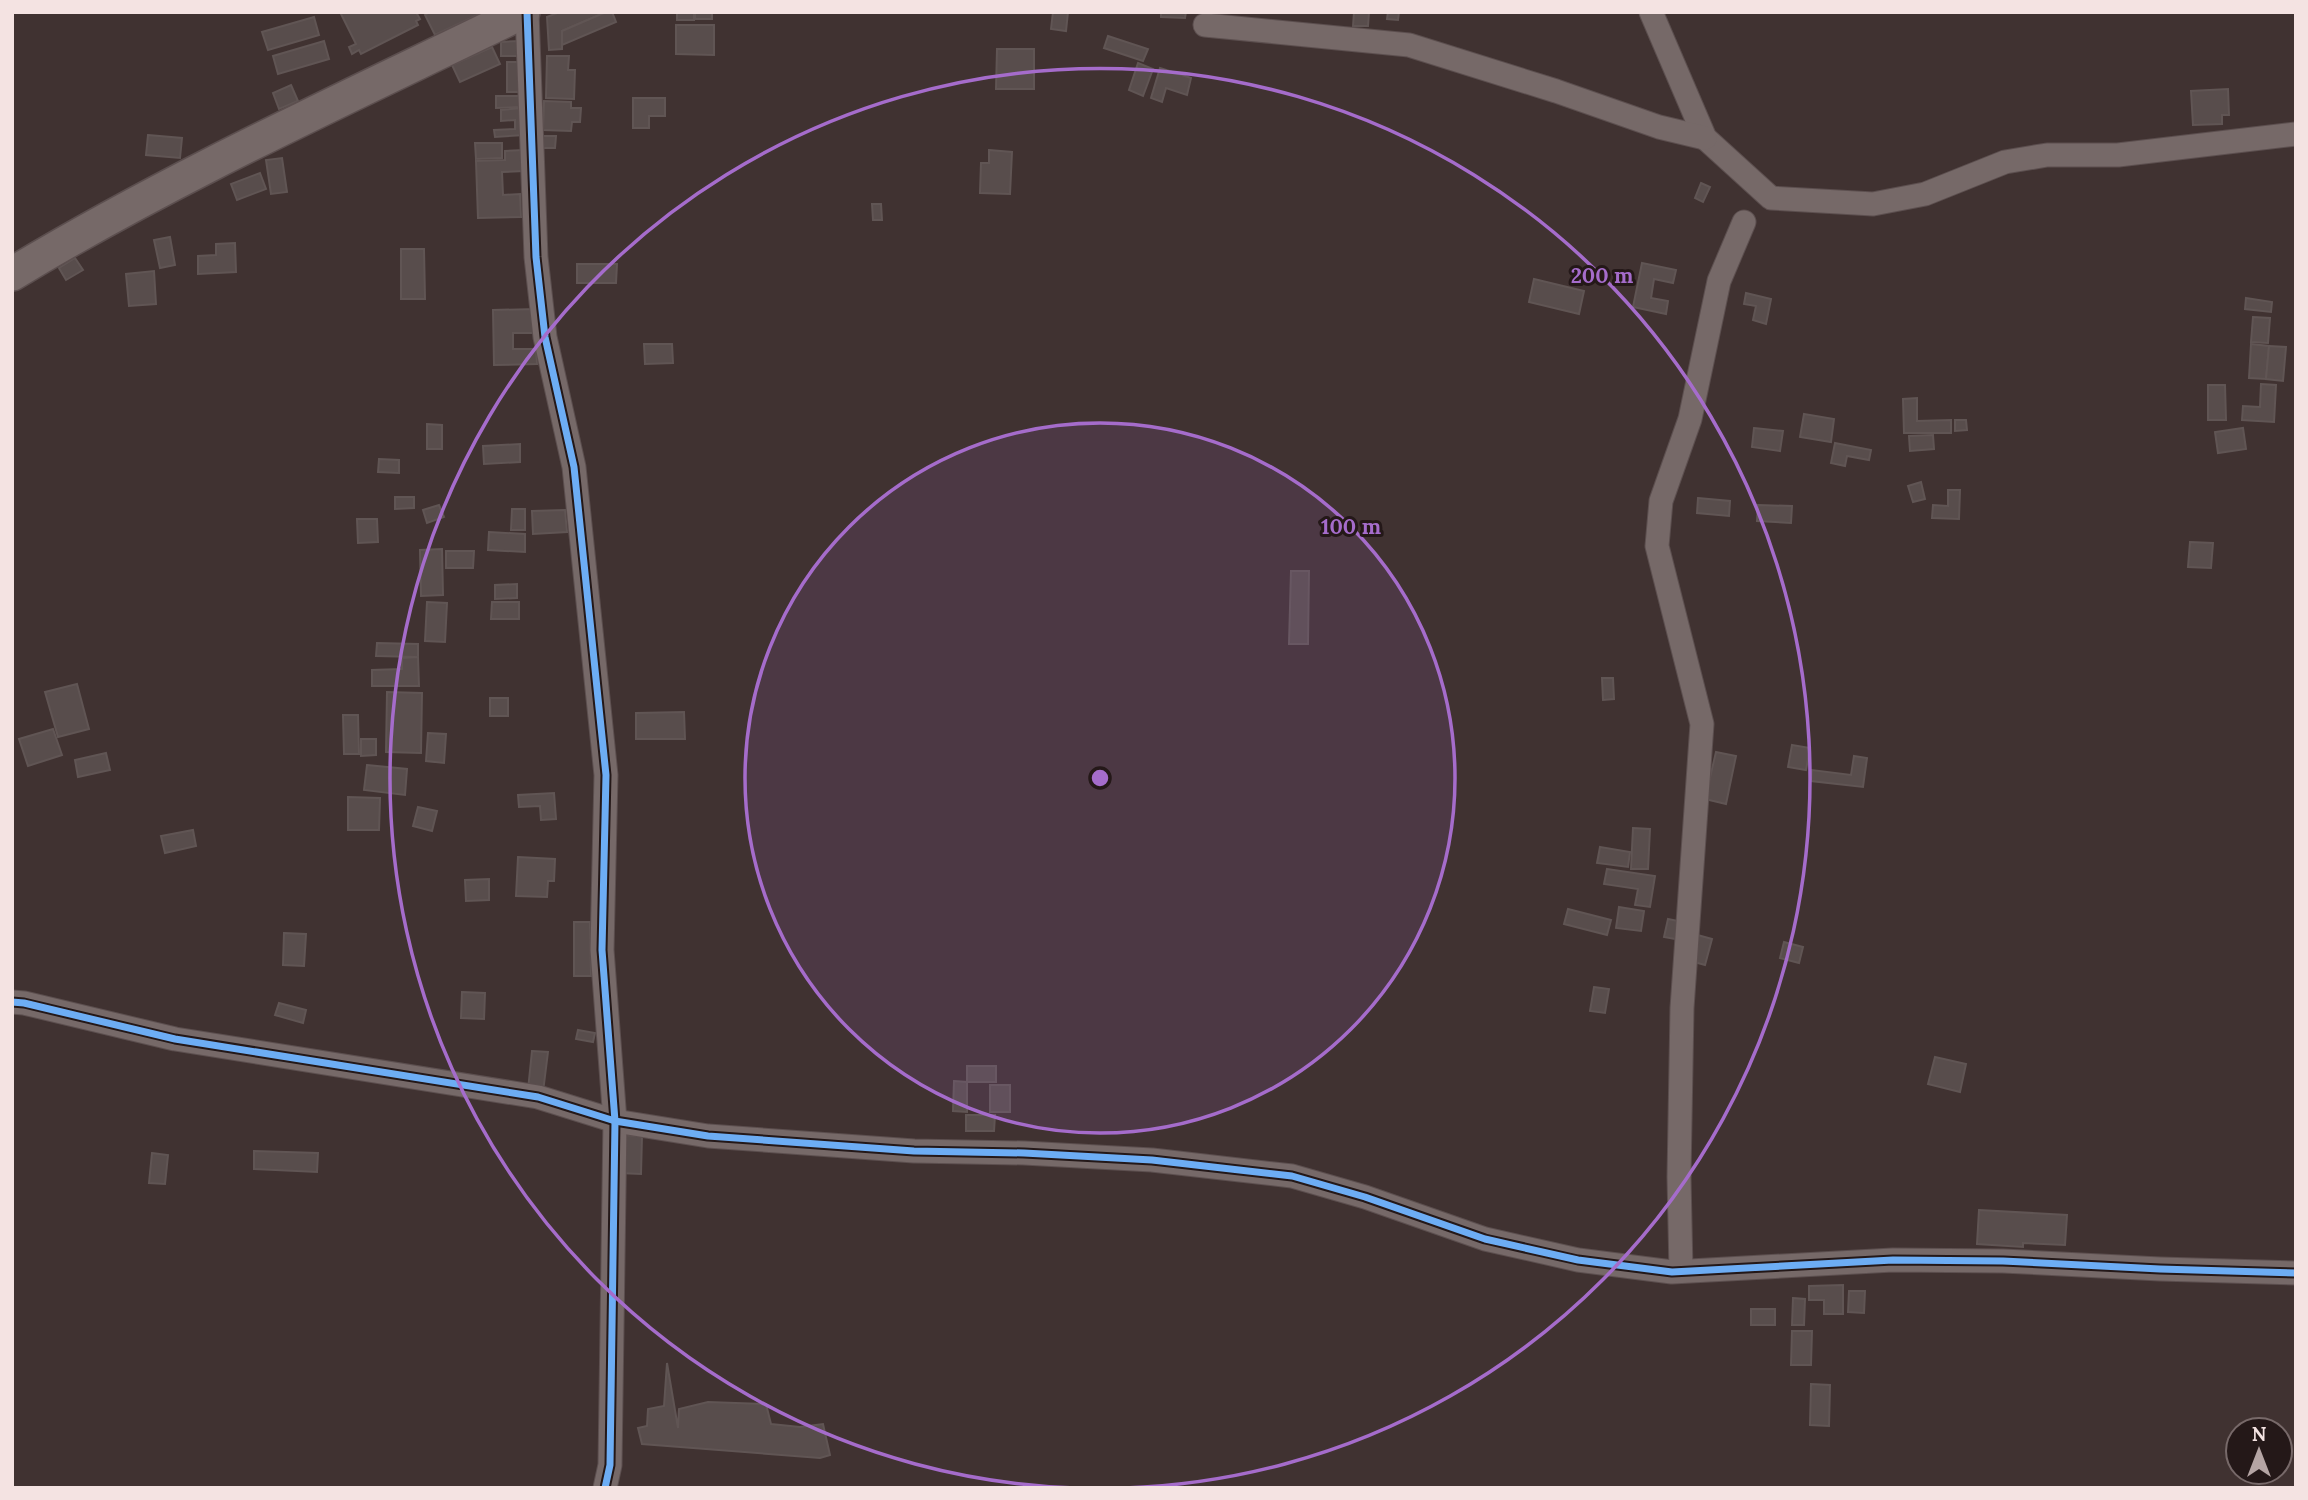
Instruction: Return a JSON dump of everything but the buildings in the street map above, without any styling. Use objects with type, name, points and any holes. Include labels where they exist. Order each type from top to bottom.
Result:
[{"type":"main road","points":[[12,274],[74,237],[204,167],[525,12]]},
{"type":"street","points":[[525,12],[538,270],[545,337],[574,467],[606,775],[602,950],[615,1122],[610,1465],[605,1488]]},
{"type":"street","points":[[1651,12],[1705,138],[1771,198],[1873,204],[1925,194],[2005,162],[2047,155],[2118,155],[2296,134]]},
{"type":"street","points":[[1205,24],[1253,21],[1409,45],[1556,91],[1659,127],[1705,138]]},
{"type":"street","points":[[1681,1271],[1679,1177],[1682,1008],[1702,724],[1657,546],[1661,501],[1690,419],[1719,281],[1744,222]]},
{"type":"street","points":[[12,1002],[174,1039],[538,1097],[615,1122],[708,1136],[914,1151],[1024,1153],[1152,1160],[1292,1176],[1365,1197],[1485,1239],[1578,1260],[1672,1272],[1893,1260],[2003,1261],[2296,1273]]},
{"type":"cycle path","points":[[527,12],[536,257],[545,337],[574,467],[606,775],[602,950],[615,1121],[610,1465],[605,1488]]},
{"type":"cycle path","points":[[12,1002],[175,1039],[538,1097],[615,1121],[708,1136],[914,1151],[1024,1153],[1152,1160],[1292,1176],[1365,1197],[1485,1239],[1578,1260],[1672,1272],[1893,1260],[2003,1261],[2296,1273]]}]
